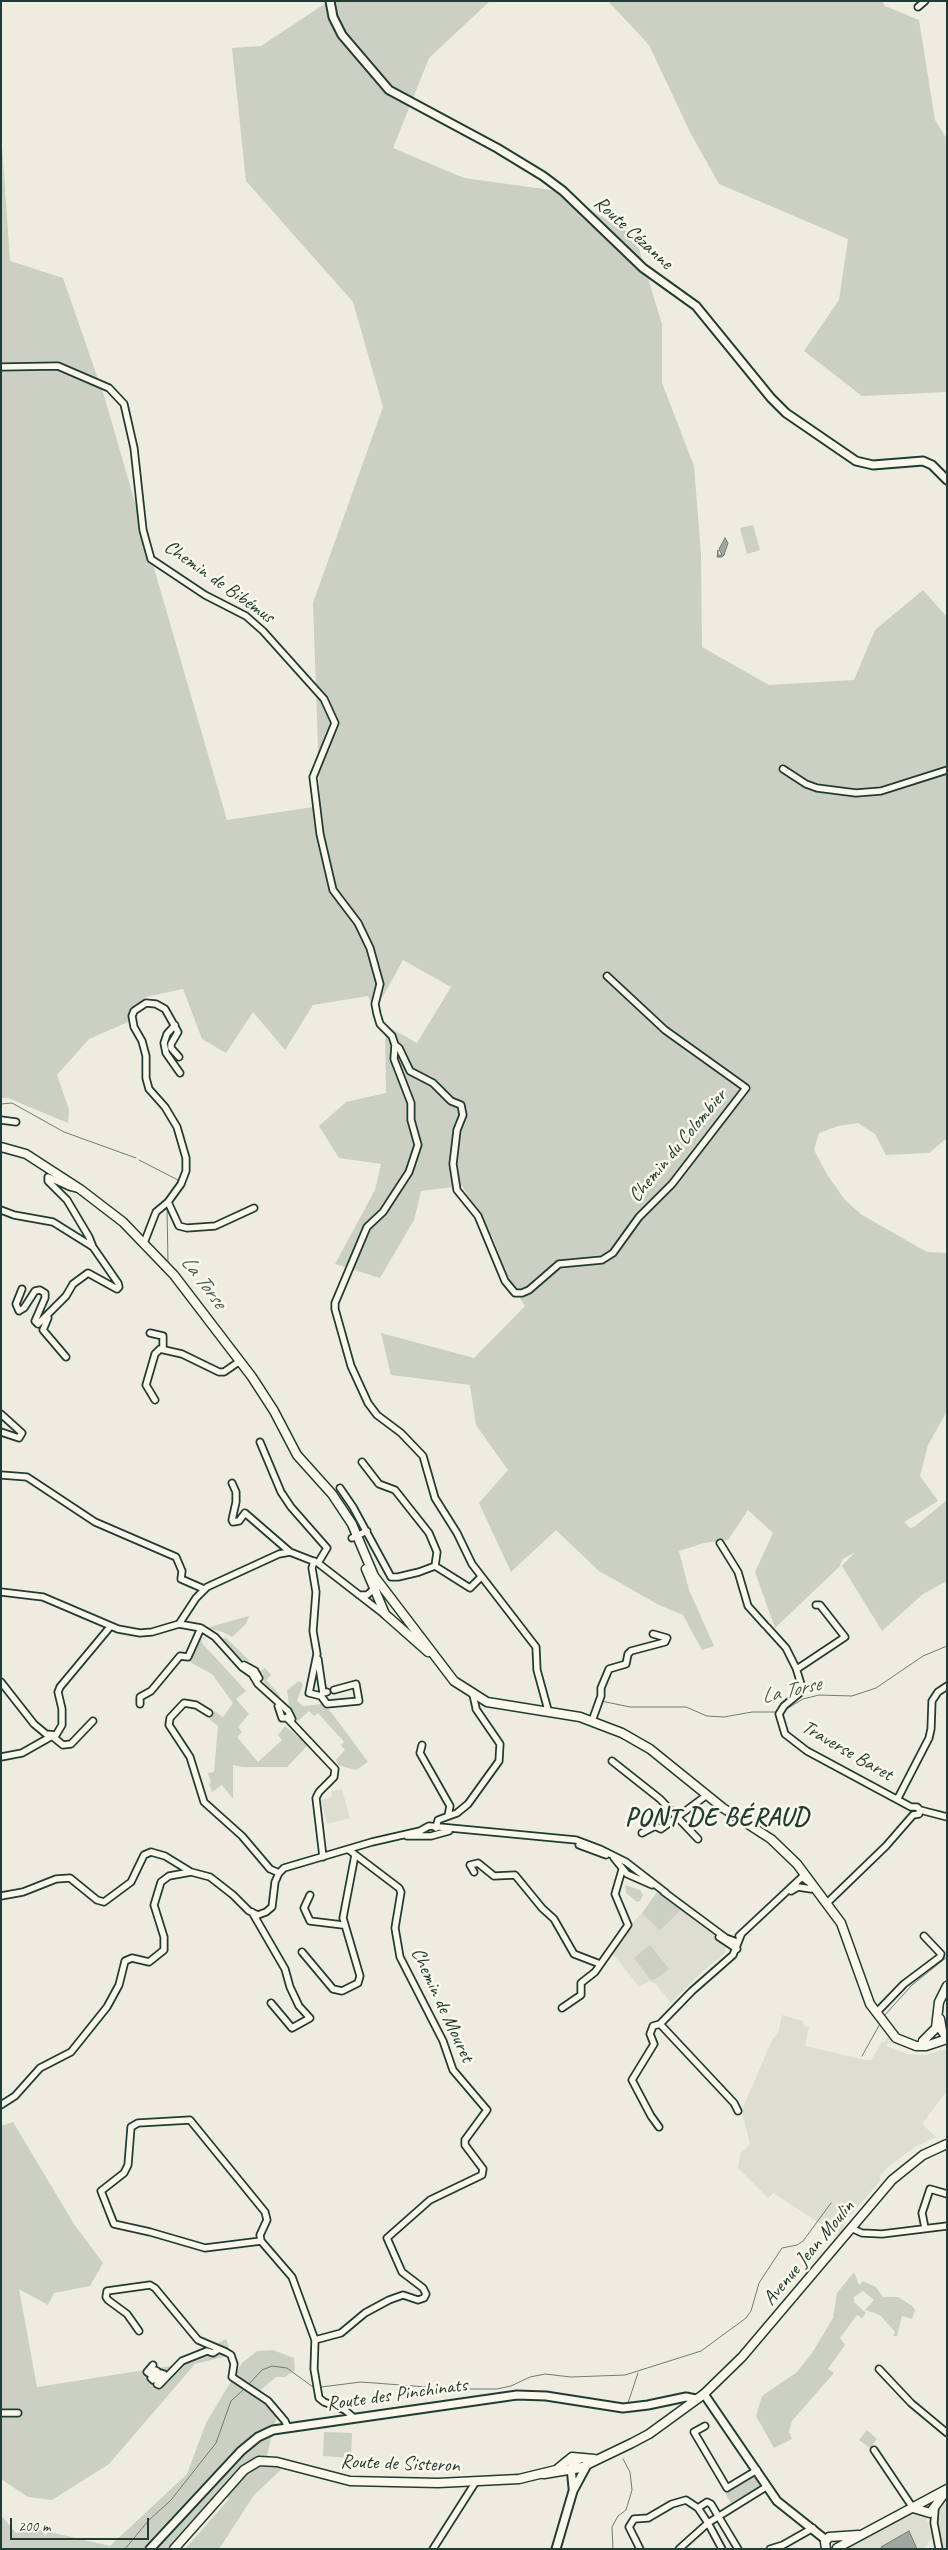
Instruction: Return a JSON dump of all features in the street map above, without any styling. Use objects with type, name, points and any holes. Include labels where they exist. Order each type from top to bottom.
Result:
[{"type":"main road","points":[[1,1147],[26,1154],[80,1189],[141,1241],[174,1275],[268,1401],[297,1455],[342,1510],[377,1596],[389,1618],[437,1660]]},
{"type":"main road","points":[[225,1342],[237,1363],[268,1401]]},
{"type":"main road","points":[[354,1537],[374,1576],[454,1681],[473,1694],[496,1705],[548,1710],[592,1720],[631,1737],[650,1749],[707,1795],[771,1840],[785,1853],[830,1911],[850,1945]]},
{"type":"main road","points":[[377,1596],[391,1597]]},
{"type":"main road","points":[[409,1636],[415,1635],[416,1630]]},
{"type":"main road","points":[[808,1882],[827,1903],[840,1924],[850,1945],[870,2004],[896,2038],[910,2045],[926,2046],[946,2035]]},
{"type":"main road","points":[[923,2041],[936,2028],[940,1998],[947,1986]]},
{"type":"main road","points":[[938,2009],[942,2031],[946,2035]]},
{"type":"main road","points":[[886,2025],[902,2038],[923,2041],[946,2035]]},
{"type":"main road","name":"Avenue Jean Moulin","points":[[704,2394],[742,2357],[901,2171],[923,2155],[947,2144]]},
{"type":"main road","name":"Route de Sisteron","points":[[174,2549],[244,2470],[259,2462],[277,2462],[350,2481],[475,2483],[570,2472],[583,2468],[598,2458],[649,2434],[704,2394]]},
{"type":"main road","name":"Route de Sisteron","points":[[544,2474],[559,2468],[575,2458],[598,2458]]},
{"type":"main road","points":[[837,2548],[913,2508],[929,2506],[947,2490]]},
{"type":"main road","points":[[828,2543],[862,2535]]},
{"type":"main road","points":[[828,2543],[838,2542],[837,2548]]},
{"type":"street","name":"Route Cézanne","points":[[330,1],[333,17],[342,35],[389,90],[496,148],[543,176],[563,192],[643,268],[696,306],[718,330],[771,398],[786,413],[856,461],[873,465],[923,461],[932,465],[947,480]]},
{"type":"street","points":[[918,7],[925,1]]},
{"type":"street","name":"Chemin de Bibémus","points":[[1,367],[58,366],[109,388],[124,404],[134,448],[143,530],[151,559],[205,595],[246,616],[264,631],[324,699],[335,723],[313,777],[320,834],[333,890],[358,923],[370,948],[380,984],[375,1004],[377,1014],[380,1024],[392,1036],[395,1045],[394,1059],[411,1103],[411,1120],[418,1145],[409,1172],[383,1212],[368,1227],[334,1309],[351,1366],[368,1403],[377,1415],[401,1433],[423,1456],[435,1498],[482,1578],[536,1647],[537,1670],[548,1710]]},
{"type":"street","points":[[783,769],[806,784],[817,788],[856,793],[881,791],[947,770]]},
{"type":"street","name":"Chemin du Colombier","points":[[395,1045],[410,1071],[432,1083],[448,1099],[461,1105],[463,1115],[457,1130],[453,1164],[454,1181],[458,1193],[478,1216],[505,1281],[515,1292],[522,1293],[528,1290],[547,1272],[562,1263],[602,1260],[613,1253],[639,1217],[672,1184],[746,1088],[665,1030],[607,976]]},
{"type":"street","points":[[141,1241],[156,1212],[168,1202],[181,1184],[186,1171],[182,1139],[165,1107],[149,1089],[146,1078],[146,1056],[132,1016],[139,1007],[146,1003],[156,1004],[165,1009],[178,1032],[171,1048],[179,1057]]},
{"type":"street","points":[[175,1025],[167,1034],[164,1043],[166,1053],[180,1073]]},
{"type":"street","points":[[1,1120],[16,1122]]},
{"type":"street","points":[[22,1289],[16,1304],[17,1310],[22,1311],[33,1293],[40,1290],[45,1293],[45,1298],[35,1322],[40,1323],[66,1296],[73,1284],[88,1273],[113,1288],[119,1287],[93,1248],[89,1237],[67,1200],[48,1181],[48,1177],[70,1187],[80,1189]]},
{"type":"street","points":[[168,1202],[178,1226],[187,1228],[215,1226],[254,1208]]},
{"type":"street","points":[[1,1210],[14,1215],[53,1222],[93,1248]]},
{"type":"street","points":[[49,1313],[43,1330],[66,1357]]},
{"type":"street","points":[[150,1333],[163,1336],[163,1348]]},
{"type":"street","points":[[163,1348],[197,1360],[219,1372],[224,1372],[237,1363]]},
{"type":"street","points":[[155,1400],[146,1385],[155,1354],[163,1348]]},
{"type":"street","points":[[1,1414],[22,1433],[19,1438],[1,1432]]},
{"type":"street","points":[[260,1442],[281,1492],[291,1508],[327,1548],[312,1568],[316,1592],[313,1631],[324,1693],[327,1692]]},
{"type":"street","points":[[362,1462],[380,1484],[395,1490],[429,1533],[437,1552],[435,1566]]},
{"type":"street","points":[[1,1475],[27,1477],[95,1522],[176,1557],[182,1570],[181,1579],[204,1590]]},
{"type":"street","points":[[232,1483],[236,1492],[233,1522],[240,1521],[245,1514],[290,1552],[316,1562],[389,1618]]},
{"type":"street","points":[[340,1488],[367,1531],[391,1576],[412,1574],[435,1566]]},
{"type":"street","points":[[354,1537],[367,1531]]},
{"type":"street","name":"Traverse Baret","points":[[720,1543],[738,1572],[748,1606],[781,1641],[797,1669],[802,1691],[780,1712],[785,1734],[807,1752],[898,1798],[911,1807],[916,1806],[920,1810],[947,1818]]},
{"type":"street","points":[[181,1622],[204,1590],[279,1554],[290,1552]]},
{"type":"street","points":[[435,1566],[470,1588],[482,1578]]},
{"type":"street","points":[[1,1592],[43,1597],[69,1606],[110,1626],[140,1633],[181,1622],[201,1628],[215,1637],[236,1660],[255,1671],[264,1690],[335,1769],[334,1777],[319,1792],[316,1798],[323,1857]]},
{"type":"street","points":[[358,1596],[377,1596]]},
{"type":"street","points":[[797,1669],[845,1637],[820,1605],[816,1605]]},
{"type":"street","points":[[1,1756],[33,1749],[60,1731],[62,1709],[58,1692],[110,1626]]},
{"type":"street","points":[[140,1704],[140,1697],[151,1692],[180,1656],[188,1657],[201,1628]]},
{"type":"street","points":[[592,1720],[601,1696],[601,1688],[609,1669],[626,1664],[628,1654],[631,1651],[665,1642],[666,1638],[653,1634]]},
{"type":"street","points":[[317,1654],[308,1693],[321,1696],[327,1704],[359,1701],[356,1684],[334,1690]]},
{"type":"street","points":[[1,1682],[34,1724],[63,1745],[71,1744],[92,1721]]},
{"type":"street","points":[[898,1798],[929,1738],[932,1701],[938,1692],[947,1686]]},
{"type":"street","points":[[436,1828],[438,1820],[457,1813],[468,1804],[499,1762],[500,1744],[476,1709],[473,1694]]},
{"type":"street","points":[[208,1713],[196,1705],[184,1702],[170,1718],[168,1725],[190,1757],[204,1802],[242,1836],[270,1869],[278,1873]]},
{"type":"street","points":[[422,1745],[420,1753],[450,1806],[448,1816]]},
{"type":"street","points":[[612,1761],[655,1795],[698,1839]]},
{"type":"street","points":[[642,1832],[655,1826],[661,1829],[707,1795]]},
{"type":"street","points":[[911,1807],[909,1811],[912,1815]]},
{"type":"street","points":[[827,1903],[886,1846],[912,1815],[917,1815],[920,1810]]},
{"type":"street","points":[[1,1896],[23,1892],[56,1880],[70,1878],[96,1900],[104,1902],[130,1882],[142,1859],[151,1852],[165,1856],[191,1872],[215,1880],[258,1915],[272,1907],[278,1873],[288,1866],[420,1831],[429,1826],[588,1844],[666,1893],[734,1945]]},
{"type":"street","points":[[402,1835],[431,1836],[454,1830]]},
{"type":"street","points":[[358,1846],[363,1860]]},
{"type":"street","points":[[349,1850],[363,1860]]},
{"type":"street","points":[[302,1952],[333,1989],[342,1991],[358,1984],[360,1976],[343,1925],[355,1855]]},
{"type":"street","name":"Chemin de Mouret","points":[[315,2340],[341,2332],[365,2313],[389,2300],[403,2295],[418,2300],[424,2298],[426,2294],[424,2288],[402,2272],[387,2238],[430,2200],[482,2175],[483,2169],[465,2145],[465,2140],[486,2110],[453,2070],[443,2041],[400,1957],[395,1928],[400,1890],[363,1860]]},
{"type":"street","points":[[474,1872],[470,1865],[478,1863],[494,1876],[515,1874],[542,1908],[554,1919],[574,1954],[600,1964]]},
{"type":"street","points":[[562,2008],[581,1995],[581,1983],[595,1972],[628,1925],[615,1894],[617,1882],[627,1869]]},
{"type":"street","points":[[1,2105],[15,2096],[40,2068],[71,2052],[108,2007],[120,1985],[125,1962],[132,1958],[149,1962],[164,1950],[164,1937],[154,1905],[157,1893],[161,1882],[169,1876],[191,1872]]},
{"type":"street","points":[[659,2127],[632,2080],[654,2044],[650,2034],[653,2026],[660,2024],[727,1959],[742,1935],[784,1894],[808,1882]]},
{"type":"street","points":[[784,1894],[808,1882]]},
{"type":"street","points":[[310,1895],[304,1908],[310,1921],[343,1925]]},
{"type":"street","points":[[252,1912],[282,1962],[290,1987],[299,2006],[310,2018],[292,2028],[271,2003]]},
{"type":"street","points":[[877,2014],[904,1984],[940,1957],[941,1954],[924,1936]]},
{"type":"street","points":[[660,2024],[734,2104],[738,2111]]},
{"type":"street","points":[[261,2241],[205,2248],[114,2224],[101,2191],[124,2173],[128,2165],[131,2127],[138,2123],[190,2120],[265,2212],[267,2220],[260,2235],[261,2241],[292,2277],[313,2329],[315,2340],[314,2369],[319,2398],[345,2410],[354,2418]]},
{"type":"street","points":[[925,2228],[922,2213],[930,2189],[947,2194]]},
{"type":"street","points":[[851,2228],[862,2233],[882,2234],[947,2226]]},
{"type":"street","points":[[139,2332],[127,2314],[108,2300],[106,2297],[108,2291],[150,2285],[155,2288],[198,2340],[232,2355],[234,2364],[232,2377],[268,2401],[285,2421],[288,2428]]},
{"type":"street","points":[[153,2365],[147,2372],[150,2374],[155,2370],[157,2371],[151,2378],[153,2380],[161,2372],[164,2374],[157,2384],[159,2385],[182,2361],[198,2354],[213,2352],[219,2349]]},
{"type":"street","points":[[879,2369],[909,2406],[947,2433]]},
{"type":"street","points":[[704,2394],[766,2487],[788,2512],[814,2529],[828,2543]]},
{"type":"street","name":"Route des Pinchinats","points":[[150,2549],[252,2441],[273,2430],[517,2395],[546,2396],[623,2408],[634,2408],[686,2397],[696,2399]]},
{"type":"street","points":[[1,2413],[18,2413]]},
{"type":"street","points":[[706,2426],[694,2432],[727,2488],[756,2470]]},
{"type":"street","points":[[874,2450],[913,2508]]},
{"type":"street","points":[[556,2549],[573,2491],[583,2468],[575,2458]]},
{"type":"street","points":[[573,2491],[570,2472],[578,2466],[575,2458]]},
{"type":"street","points":[[433,2549],[475,2483]]},
{"type":"street","points":[[679,2549],[719,2515],[766,2487]]},
{"type":"street","points":[[640,2549],[629,2527],[634,2519],[648,2518],[680,2501],[691,2502],[698,2508],[722,2549]]},
{"type":"street","points":[[698,2508],[709,2502],[719,2515],[738,2549]]},
{"type":"street","points":[[929,2506],[939,2549]]},
{"type":"street","points":[[770,2549],[783,2545],[814,2529]]},
{"type":"shaded area","points":[[329,1],[490,1],[429,58],[393,148],[464,178],[558,191],[635,236],[662,324],[662,383],[694,466],[701,554],[702,647],[769,685],[854,680],[875,630],[923,590],[947,617],[947,1138],[929,1153],[886,1155],[875,1134],[858,1123],[838,1126],[819,1133],[814,1150],[828,1176],[845,1200],[862,1215],[927,1252],[947,1253],[947,1411],[928,1445],[920,1476],[938,1501],[904,1522],[910,1528],[914,1527],[947,1500],[947,1584],[945,1582],[923,1594],[882,1631],[842,1566],[855,1552],[843,1559],[839,1567],[775,1628],[755,1572],[773,1533],[748,1510],[728,1540],[704,1543],[679,1551],[689,1590],[714,1646],[702,1650],[683,1615],[659,1605],[599,1571],[556,1530],[511,1572],[479,1503],[508,1470],[476,1425],[470,1385],[391,1375],[381,1333],[474,1358],[525,1306],[509,1281],[493,1238],[462,1186],[421,1191],[414,1220],[380,1278],[335,1264],[375,1190],[381,1164],[339,1158],[319,1126],[346,1102],[386,1093],[385,1025],[417,1043],[451,987],[403,960],[375,1011],[368,996],[313,1005],[285,1050],[253,1012],[226,1053],[202,1039],[183,989],[146,997],[134,1009],[128,1022],[89,1039],[57,1075],[69,1110],[68,1123],[8,1098],[1,1098],[1,131],[10,261],[63,278],[105,399],[227,820],[320,806],[313,603],[383,407],[353,302],[246,181],[232,48],[261,46]]},
{"type":"shaded area","points":[[608,1],[882,1],[885,6],[919,20],[935,120],[947,139],[947,392],[862,396],[804,351],[839,300],[848,239],[719,184],[690,132],[649,45]]},
{"type":"shaded area","points":[[753,525],[760,550],[747,554],[740,528]]},
{"type":"shaded area","points":[[725,538],[728,543],[724,555],[717,557],[718,550],[718,555],[722,555],[719,549]]},
{"type":"shaded area","points":[[249,1616],[246,1624],[232,1637],[223,1632],[206,1628]]},
{"type":"shaded area","points":[[201,1632],[202,1643],[246,1691],[236,1699],[249,1714],[238,1727],[242,1732],[237,1737],[258,1762],[282,1740],[278,1735],[285,1726],[299,1738],[302,1736],[309,1744],[287,1767],[243,1767],[233,1765],[233,1799],[222,1785],[212,1792],[209,1784],[211,1783],[208,1773],[214,1772],[218,1726],[209,1719],[214,1711],[223,1717],[233,1703],[212,1674],[188,1661]]},
{"type":"shaded area","points":[[222,1638],[226,1638],[250,1661],[241,1659]]},
{"type":"shaded area","points":[[265,1668],[271,1675],[266,1680],[279,1694],[282,1703],[265,1684],[262,1677],[264,1675],[261,1671]]},
{"type":"shaded area","points":[[299,1681],[303,1684],[297,1701],[303,1706],[322,1704],[331,1712],[368,1762],[356,1770],[338,1765],[336,1760],[345,1750],[341,1745],[344,1742],[318,1713],[314,1716],[309,1711],[298,1721],[290,1712],[287,1690]]},
{"type":"shaded area","points":[[342,1789],[350,1818],[327,1824],[321,1800],[332,1797],[331,1791]]},
{"type":"shaded area","points":[[625,1885],[640,1890],[643,1895],[640,1901],[637,1902],[626,1893]]},
{"type":"shaded area","points":[[658,1891],[683,1908],[660,1931],[642,1913]]},
{"type":"shaded area","points":[[683,1908],[727,1947],[724,1954],[704,1970],[671,2003],[656,1984],[650,1981],[639,1987],[613,1954],[631,1924],[642,1913],[661,1931]]},
{"type":"shaded area","points":[[650,1945],[669,1969],[654,1980],[650,1979],[634,1958]]},
{"type":"shaded area","points":[[782,2015],[803,2021],[804,2026],[809,2027],[805,2046],[865,2060],[871,2060],[882,2042],[884,2043],[888,2037],[890,2038],[886,2046],[907,2054],[925,2055],[947,2049],[947,2091],[922,2124],[936,2137],[913,2148],[887,2168],[879,2177],[881,2180],[843,2224],[845,2229],[836,2236],[826,2227],[773,2193],[768,2198],[738,2168],[740,2154],[750,2144],[742,2112],[744,2105],[773,2038],[778,2034]]},
{"type":"shaded area","points":[[13,2122],[74,2224],[103,2263],[90,2286],[54,2293],[48,2305],[19,2289],[37,2387],[177,2365],[226,2339],[231,2355],[195,2364],[109,2464],[52,2500],[28,2497],[1,2479],[1,2126]]},
{"type":"shaded area","points":[[854,2272],[859,2285],[863,2281],[876,2287],[883,2297],[898,2297],[912,2306],[915,2310],[912,2319],[902,2316],[897,2336],[893,2336],[895,2332],[880,2315],[865,2310],[874,2300],[863,2291],[854,2297],[854,2302],[866,2313],[862,2318],[857,2315],[840,2338],[845,2345],[828,2369],[834,2373],[792,2421],[789,2432],[792,2439],[774,2448],[756,2416],[762,2396],[797,2372],[812,2353],[833,2318],[837,2293]]},
{"type":"shaded area","points":[[273,2350],[294,2358],[295,2370],[285,2377],[276,2377],[261,2390],[266,2398],[279,2407],[267,2455],[281,2470],[254,2495],[219,2549],[185,2549],[229,2499],[219,2491],[167,2549],[1,2549],[1,2515],[16,2533],[37,2529],[110,2546],[187,2474],[206,2423],[242,2363],[257,2351]]},
{"type":"shaded area","points":[[867,2430],[877,2439],[870,2448],[859,2440]]},
{"type":"shaded area","points":[[324,2432],[352,2433],[351,2458],[323,2456]]},
{"type":"shaded area","points":[[753,2474],[760,2486],[731,2503],[724,2491]]},
{"type":"shaded area","points":[[947,2494],[947,2549],[943,2549],[937,2520],[939,2507]]},
{"type":"shaded area","points":[[919,2512],[926,2517],[932,2537],[924,2549],[844,2549],[912,2513]]},
{"type":"shaded area","points":[[909,2531],[917,2549],[882,2549],[881,2547]]},
{"type":"waterway","points":[[1,1104],[12,1103],[64,1132],[136,1158]]},
{"type":"waterway","points":[[139,1160],[178,1180],[176,1186]]},
{"type":"waterway","name":"La Torse","points":[[167,1207],[168,1263]]},
{"type":"waterway","name":"La Torse","points":[[179,1275],[236,1349]]},
{"type":"waterway","name":"La Torse","points":[[270,1398],[277,1407]]},
{"type":"waterway","name":"La Torse","points":[[279,1411],[293,1438]]},
{"type":"waterway","name":"La Torse","points":[[783,1711],[803,1699],[819,1695],[852,1696],[876,1688],[923,1656],[947,1646]]},
{"type":"waterway","name":"La Torse","points":[[601,1701],[630,1707],[686,1707],[707,1716],[724,1717],[752,1712],[777,1712]]},
{"type":"waterway","points":[[884,2016],[912,1985],[947,1957]]},
{"type":"waterway","points":[[862,2056],[881,2022]]},
{"type":"waterway","points":[[321,2387],[361,2382],[454,2389],[497,2389],[511,2386],[530,2377],[545,2374],[571,2377],[625,2375],[701,2351],[746,2318],[751,2311],[759,2283],[782,2248],[797,2245],[803,2241],[831,2203]]},
{"type":"waterway","points":[[247,2386],[262,2370],[272,2366],[287,2368],[313,2387]]},
{"type":"waterway","points":[[628,2403],[638,2373]]},
{"type":"waterway","points":[[125,2549],[148,2521],[171,2500],[216,2443],[231,2401],[243,2390]]},
{"type":"waterway","points":[[613,2549],[612,2527],[618,2516],[626,2510],[632,2490],[630,2472],[623,2459]]},
{"type":"district","name":"PONT DE BÉRAUD","points":[[717,1818]]}]
